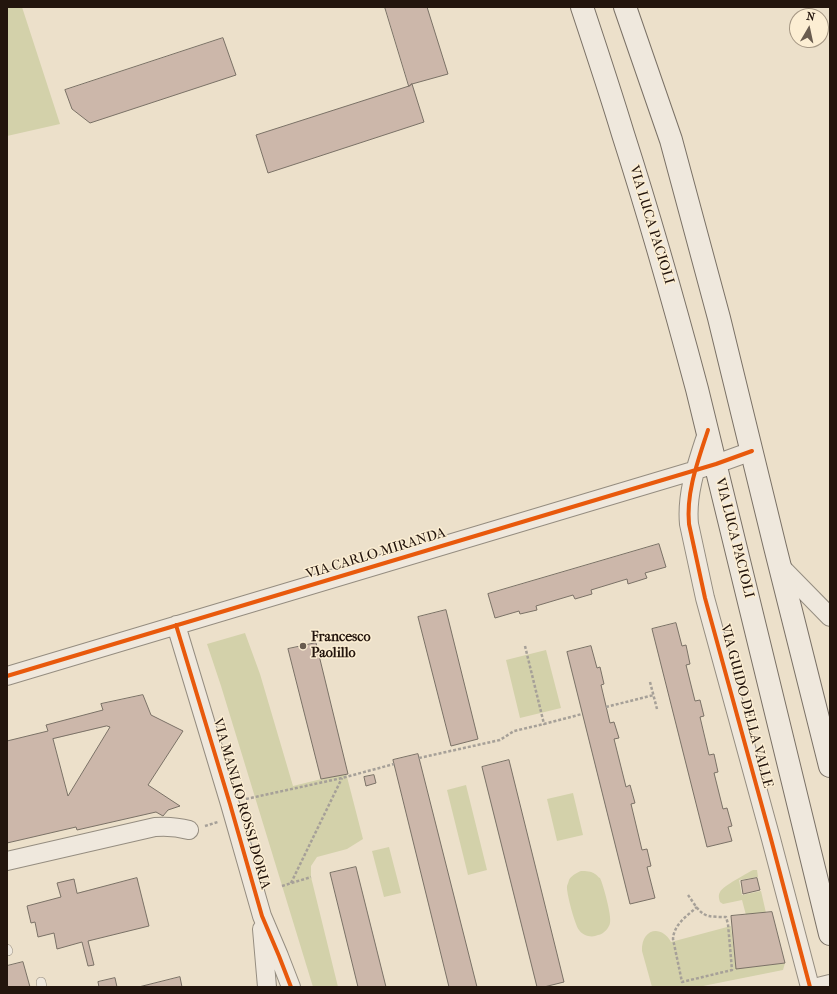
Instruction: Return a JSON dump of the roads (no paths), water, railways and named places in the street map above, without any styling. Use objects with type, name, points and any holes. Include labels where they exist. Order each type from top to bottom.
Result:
[{"type":"main road","name":"VIA LUCA PACIOLI","points":[[582,7],[621,126],[675,305],[708,430],[830,934]]},
{"type":"main road","points":[[625,7],[671,140],[719,318],[830,766]]},
{"type":"street","name":"VIA GUIDO DELLA VALLE","points":[[708,430],[695,470],[690,494],[688,513],[689,524],[705,598],[772,839],[810,987]]},
{"type":"street","name":"VIA CARLO MIRANDA","points":[[7,676],[716,464],[752,451]]},
{"type":"street","points":[[779,565],[830,617]]},
{"type":"street","name":"VIA MANLIO ROSSI DORIA","points":[[176,625],[262,916],[291,987]]},
{"type":"street","points":[[7,861],[155,827],[166,826],[189,830]]},
{"type":"street","name":"VIA MANLIO ROSSI DORIA","points":[[262,916],[267,987]]},
{"type":"street","points":[[818,987],[830,984]]},
{"type":"place","name":"Francesco Paolillo","points":[[303,646]]}]
